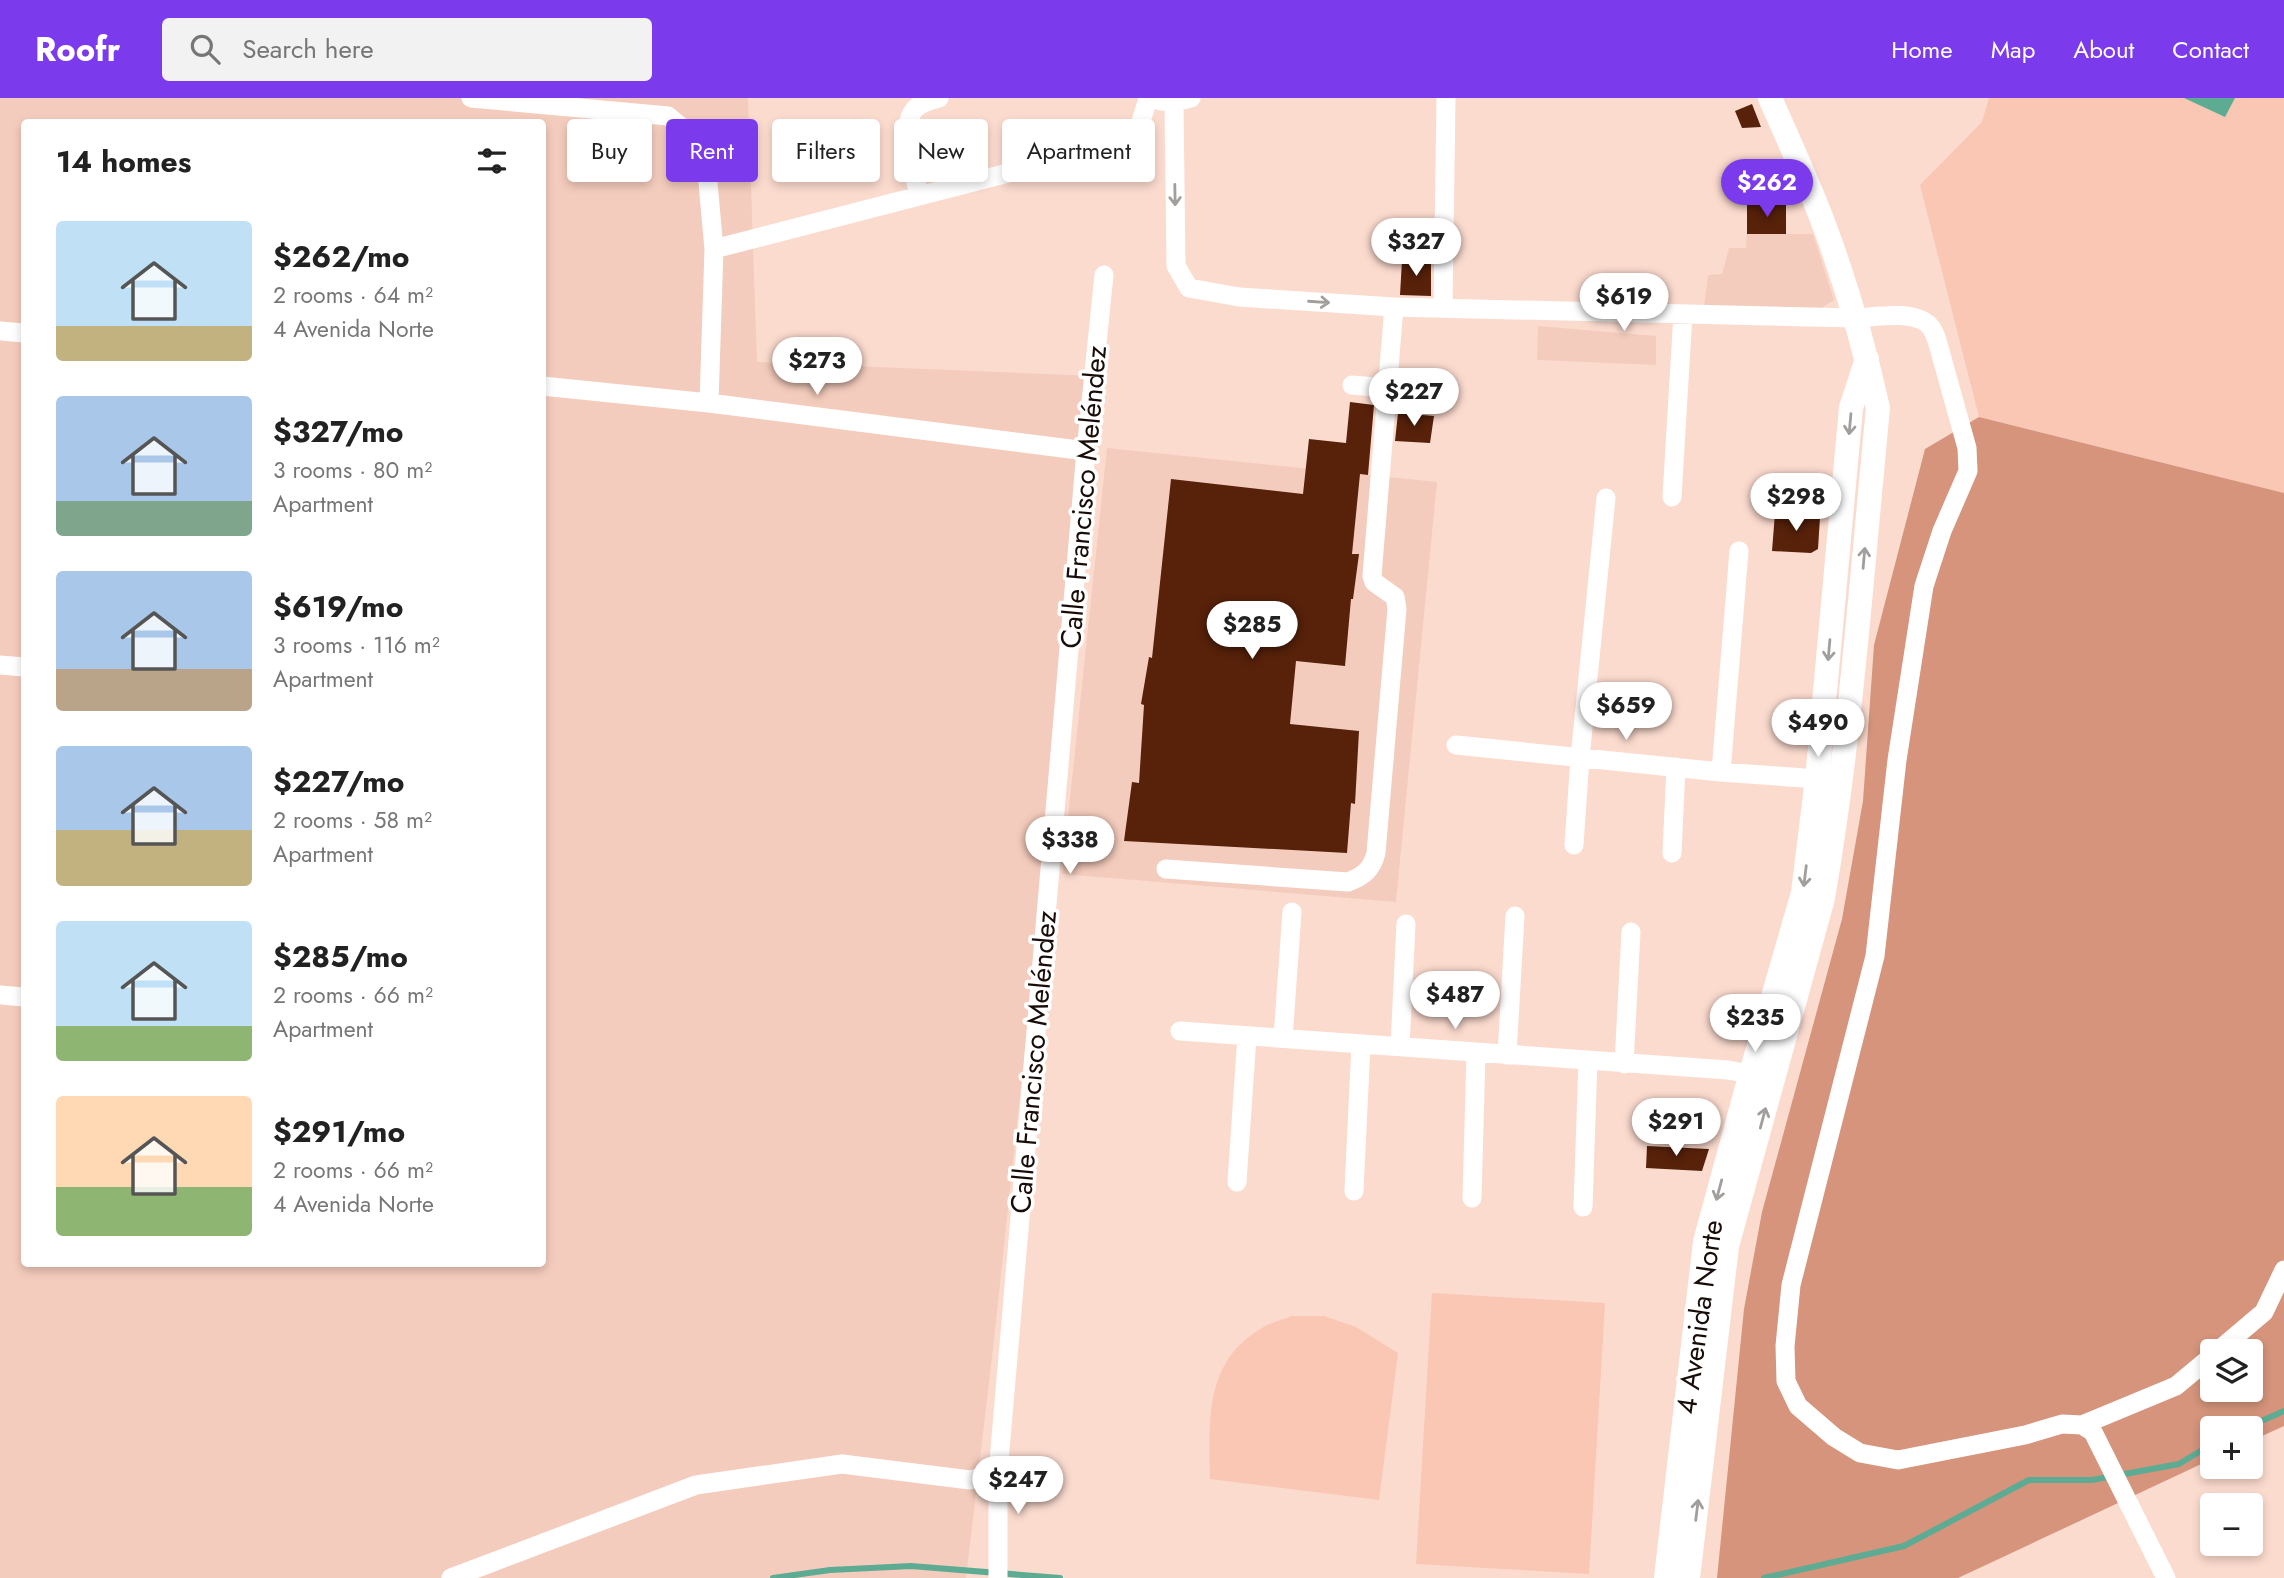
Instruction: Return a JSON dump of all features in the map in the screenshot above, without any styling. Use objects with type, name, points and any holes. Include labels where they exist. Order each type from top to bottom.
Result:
[{"type":"main road","name":"4 Avenida Norte","points":[[1688,1578],[1727,1246],[1829,780],[1851,408],[1867,358],[1823,223],[1770,98]]},
{"type":"main road","name":"4 Avenida Norte","points":[[1666,1578],[1705,1242],[1762,1077]]},
{"type":"street","points":[[471,98],[668,116],[691,135],[706,161],[714,249],[709,403]]},
{"type":"street","points":[[919,196],[907,139],[908,124],[914,110],[939,98]]},
{"type":"street","points":[[1443,308],[1446,98]]},
{"type":"street","points":[[714,249],[1116,145],[1137,134],[1141,99],[1182,100],[1176,267],[1189,288],[1239,297],[1394,307],[1855,318],[1896,316],[1927,323],[1934,333],[1967,448],[1968,471],[1942,531],[1924,586],[1897,760],[1875,956],[1791,1285],[1785,1346],[1786,1381],[1798,1406],[1834,1437],[1860,1453],[1898,1460],[2025,1435],[2062,1424],[2082,1425],[2176,1386],[2200,1366]]},
{"type":"street","name":"Calle Francisco Meléndez","points":[[998,1569],[998,1473],[1086,451],[1104,275]]},
{"type":"street","points":[[1166,869],[1348,882],[1368,871],[1374,862],[1397,609],[1395,597],[1374,582],[1372,576],[1394,307]]},
{"type":"street","points":[[1672,497],[1683,314]]},
{"type":"street","points":[[0,331],[21,333]]},
{"type":"street","points":[[1352,385],[1388,388]]},
{"type":"street","points":[[546,386],[709,403],[1086,451]]},
{"type":"street","points":[[1574,845],[1606,498]]},
{"type":"street","points":[[1721,772],[1739,551]]},
{"type":"street","points":[[0,665],[21,667]]},
{"type":"street","points":[[1456,745],[1721,772],[1829,780]]},
{"type":"street","points":[[1672,853],[1676,767]]},
{"type":"street","points":[[1283,1038],[1292,912]]},
{"type":"street","points":[[1507,1055],[1515,916]]},
{"type":"street","points":[[1400,1047],[1406,924]]},
{"type":"street","points":[[1624,1064],[1631,932]]},
{"type":"street","points":[[0,995],[21,997]]},
{"type":"street","points":[[1180,1031],[1588,1061],[1762,1077]]},
{"type":"street","points":[[1237,1182],[1247,1036]]},
{"type":"street","points":[[1354,1191],[1361,1044]]},
{"type":"street","points":[[1472,1198],[1476,1053]]},
{"type":"street","points":[[1583,1207],[1588,1061]]},
{"type":"street","points":[[2232,1339],[2264,1312],[2284,1270]]},
{"type":"street","points":[[2082,1425],[2093,1432],[2166,1578]]},
{"type":"street","points":[[451,1578],[696,1485],[842,1464],[971,1480],[998,1473]]},
{"type":"shaded area","points":[[0,98],[748,98],[749,119],[666,119],[666,182],[751,182],[757,362],[1097,376],[966,1578],[0,1578]]},
{"type":"shaded area","points":[[1989,98],[2284,98],[2284,493],[1979,417],[1920,185],[1982,122]]},
{"type":"shaded area","points":[[1747,234],[1813,234],[1834,300],[1818,310],[1704,308],[1708,275],[1722,274],[1729,248],[1746,248]]},
{"type":"shaded area","points":[[1538,326],[1656,336],[1656,365],[1537,360]]},
{"type":"shaded area","points":[[1979,417],[2284,493],[2284,1426],[2263,1436],[2263,1416],[2200,1416],[2200,1465],[1958,1578],[1717,1578],[1744,1309],[1762,1212],[1842,919],[1863,801],[1874,645],[1925,449]]},
{"type":"shaded area","points":[[1107,448],[1437,482],[1396,902],[1062,874]]},
{"type":"shaded area","points":[[1432,1293],[1605,1303],[1589,1574],[1416,1564]]},
{"type":"shaded area","points":[[1292,1316],[1324,1316],[1356,1327],[1398,1353],[1379,1500],[1210,1479],[1214,1394],[1229,1357],[1243,1342],[1266,1326]]},
{"type":"water","points":[[2184,98],[2235,98],[2225,117]]},
{"type":"building","points":[[1752,104],[1761,127],[1742,128],[1735,111]]},
{"type":"building","points":[[1747,204],[1786,204],[1786,234],[1747,234]]},
{"type":"building","points":[[1402,260],[1431,262],[1431,296],[1400,295]]},
{"type":"building","points":[[1350,402],[1374,405],[1368,475],[1360,474],[1352,554],[1359,554],[1351,599],[1345,666],[1296,661],[1290,724],[1359,731],[1355,804],[1351,803],[1347,853],[1124,841],[1132,782],[1139,783],[1144,705],[1141,704],[1149,657],[1152,658],[1171,479],[1303,494],[1309,439],[1346,443]]},
{"type":"building","points":[[1398,413],[1434,416],[1430,443],[1395,441]]},
{"type":"building","points":[[1775,513],[1820,517],[1818,549],[1811,553],[1772,551]]},
{"type":"building","points":[[1647,1146],[1709,1149],[1702,1171],[1646,1168]]},
{"type":"waterway","points":[[2263,1420],[2284,1411]]},
{"type":"waterway","points":[[1764,1578],[1904,1546],[2029,1480],[2092,1480],[2179,1464],[2200,1451]]},
{"type":"waterway","points":[[773,1578],[830,1570],[911,1566],[1060,1578]]}]
